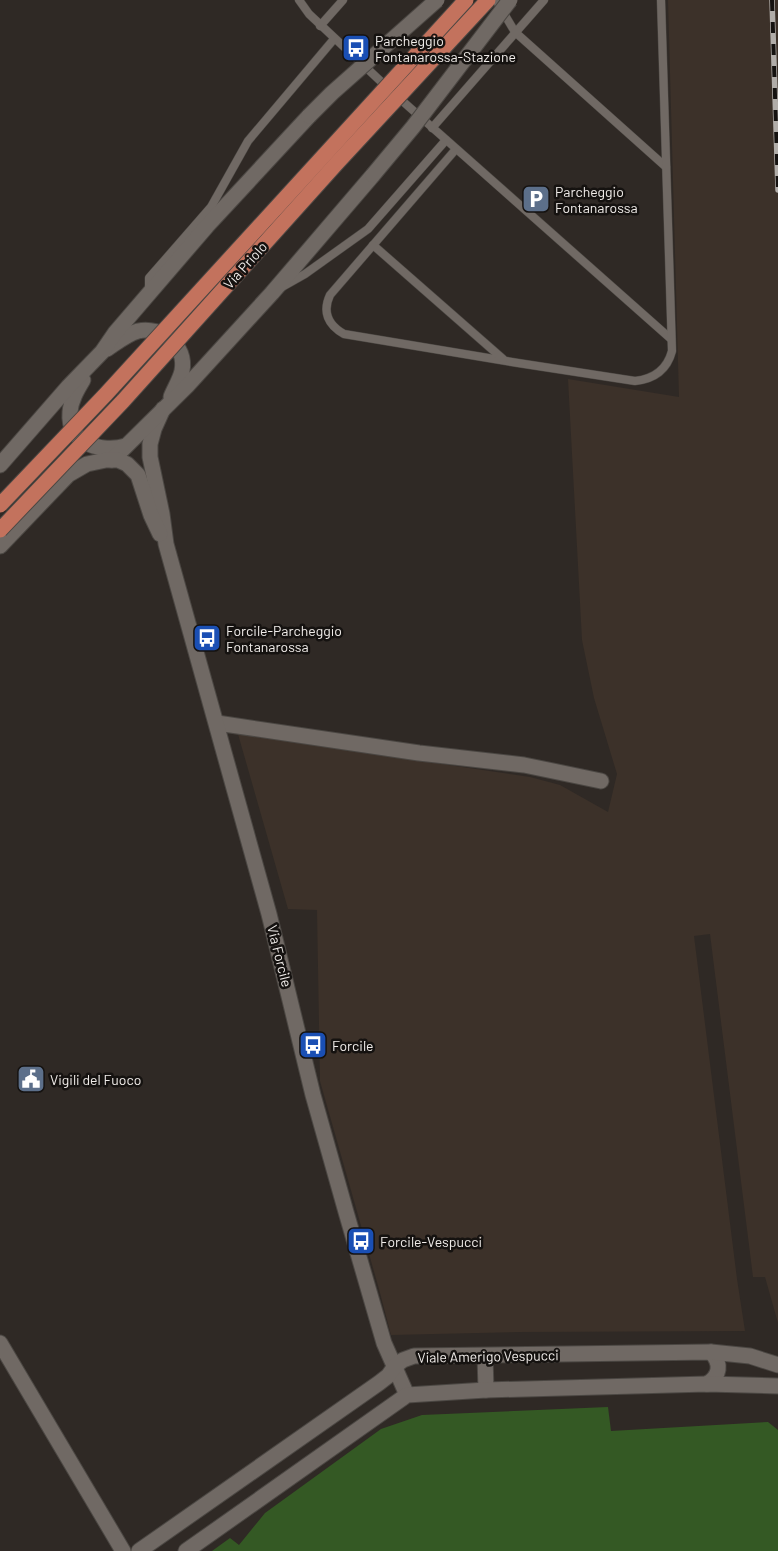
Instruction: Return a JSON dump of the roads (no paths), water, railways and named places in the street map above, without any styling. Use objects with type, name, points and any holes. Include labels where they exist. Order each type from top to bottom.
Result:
[{"type":"main road","name":"Via Priolo","points":[[0,505],[106,394],[466,0]]},
{"type":"main road","name":"Via Priolo","points":[[0,530],[123,401],[329,171],[488,0]]},
{"type":"street","points":[[117,452],[88,444],[78,437],[71,426],[70,413],[74,396],[98,356],[115,332],[257,171],[309,116],[332,93],[437,0]]},
{"type":"street","points":[[0,546],[68,475],[87,464],[117,452],[188,386],[272,293],[373,175],[413,127],[510,0]]},
{"type":"street","points":[[0,465],[68,387],[98,356],[135,332],[145,330],[159,332],[169,337],[178,347],[182,362],[182,372],[154,428],[150,444],[150,457],[166,544]]},
{"type":"street","points":[[117,452],[118,460],[127,464],[138,475],[151,515],[166,544]]},
{"type":"street","name":"Via Forcile","points":[[166,544],[269,914],[313,1095],[384,1343],[407,1395]]},
{"type":"street","points":[[217,723],[419,753],[524,765],[600,781]]},
{"type":"street","points":[[0,1343],[5,1359],[123,1551]]},
{"type":"street","points":[[706,1384],[714,1380],[718,1373],[719,1366],[711,1352]]},
{"type":"street","name":"Viale Amerigo Vespucci","points":[[140,1551],[379,1383],[403,1360],[414,1356],[711,1352],[750,1356],[778,1365]]},
{"type":"street","points":[[485,1356],[486,1390]]},
{"type":"street","points":[[186,1551],[407,1395],[486,1390],[706,1384],[778,1386]]},
{"type":"street","points":[[294,1442],[310,1465]]},
{"type":"lane","points":[[299,0],[309,14],[334,39],[671,339]]},
{"type":"lane","points":[[320,26],[342,0]]},
{"type":"lane","points":[[390,90],[474,0]]},
{"type":"lane","points":[[496,0],[516,32],[666,167]]},
{"type":"lane","points":[[432,128],[544,0]]},
{"type":"lane","points":[[456,149],[330,295],[326,304],[326,313],[329,322],[335,329],[344,334],[634,381],[646,380],[656,375],[669,361],[672,351],[661,0]]},
{"type":"lane","points":[[149,294],[149,278],[210,207],[248,141],[334,39]]},
{"type":"lane","points":[[272,293],[305,274],[368,229],[446,140]]},
{"type":"lane","points":[[373,245],[504,360]]},
{"type":"railway","points":[[772,0],[778,190]]},
{"type":"place","name":"Parcheggio Fontanarossa-Stazione","points":[[356,48]]},
{"type":"place","name":"Parcheggio Fontanarossa","points":[[536,199]]},
{"type":"place","name":"Forcile-Parcheggio Fontanarossa","points":[[207,638]]},
{"type":"place","name":"Forcile","points":[[313,1045]]},
{"type":"place","name":"Vigili del Fuoco","points":[[31,1079]]},
{"type":"place","name":"Forcile-Vespucci","points":[[361,1241]]}]
